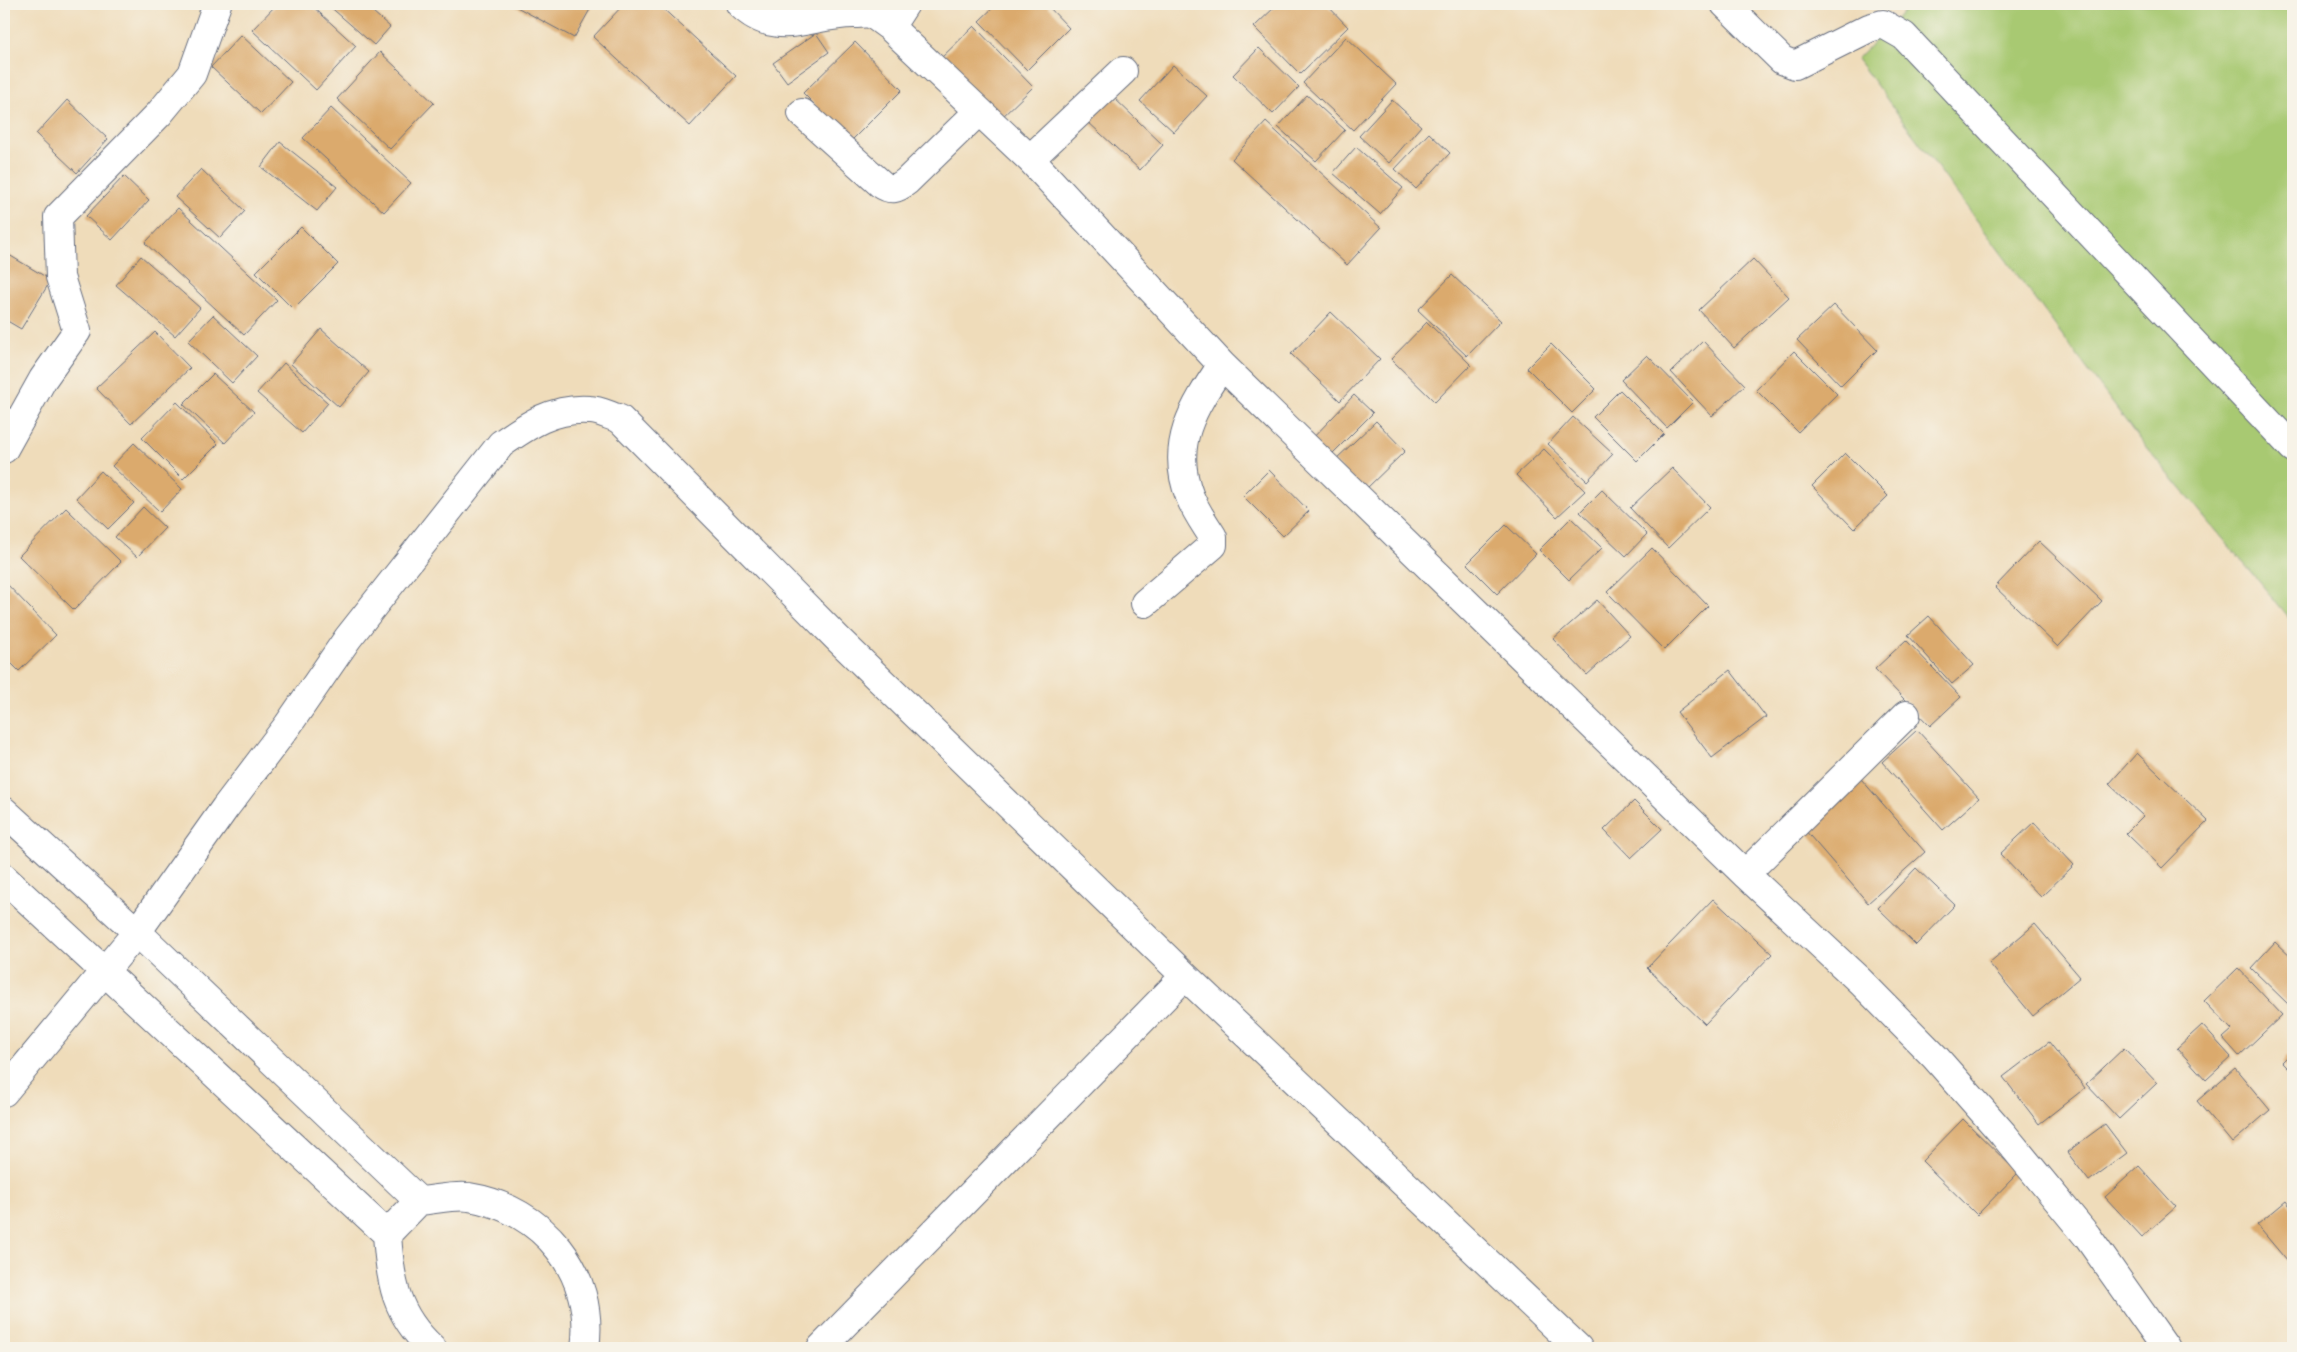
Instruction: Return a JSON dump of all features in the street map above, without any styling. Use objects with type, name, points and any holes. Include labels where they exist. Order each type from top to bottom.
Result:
[{"type":"street","points":[[6,441],[43,379],[77,331],[60,277],[58,217],[160,114],[192,74],[217,4]]},
{"type":"street","points":[[740,4],[762,21],[775,23],[794,23],[845,14],[870,14],[890,26],[1030,159],[1222,365],[1744,874],[1860,981],[1935,1057],[2004,1134],[2087,1236],[2166,1348]]},
{"type":"street","points":[[890,26],[904,4]]},
{"type":"street","points":[[1725,4],[1782,60],[1795,64],[1869,28],[1883,24],[1904,36],[2293,448]]},
{"type":"street","points":[[1030,159],[1123,71]]},
{"type":"street","points":[[802,113],[881,184],[887,188],[894,189],[907,181],[979,111]]},
{"type":"street","points":[[1145,603],[1213,545],[1213,537],[1190,497],[1182,469],[1181,452],[1185,431],[1198,400],[1222,365]]},
{"type":"street","points":[[4,1092],[137,932],[225,808],[288,725],[348,638],[501,444],[531,422],[555,412],[590,410],[620,419],[838,639],[1185,976],[1578,1348]]},
{"type":"street","points":[[1744,874],[1906,715]]},
{"type":"street","points":[[4,811],[137,932],[419,1201]]},
{"type":"street","points":[[4,878],[387,1234],[389,1270],[399,1305],[418,1335],[432,1348]]},
{"type":"street","points":[[821,1348],[1185,976]]},
{"type":"street","points":[[387,1234],[419,1201],[468,1197],[514,1210],[552,1239],[578,1280],[588,1326],[585,1348]]},
{"type":"green space","points":[[1911,4],[2293,4],[2293,622],[2140,440],[1857,59]]},
{"type":"building","points":[[277,4],[310,4],[356,46],[316,90],[252,30]]},
{"type":"building","points":[[327,4],[364,4],[390,27],[374,45]]},
{"type":"building","points":[[516,4],[593,4],[574,38],[515,6]]},
{"type":"building","points":[[624,4],[658,4],[736,76],[690,126],[593,37]]},
{"type":"building","points":[[761,4],[785,4],[774,16]]},
{"type":"building","points":[[997,4],[1046,4],[1069,28],[1027,70],[979,21]]},
{"type":"building","points":[[1278,4],[1326,4],[1348,27],[1300,74],[1254,27]]},
{"type":"building","points":[[974,26],[1033,87],[996,123],[937,62]]},
{"type":"building","points":[[816,33],[829,52],[787,82],[773,63]]},
{"type":"building","points":[[241,35],[291,82],[261,114],[211,67]]},
{"type":"building","points":[[1346,37],[1396,84],[1353,130],[1303,83]]},
{"type":"building","points":[[855,42],[902,90],[851,141],[803,93]]},
{"type":"building","points":[[1259,48],[1299,87],[1273,114],[1233,75]]},
{"type":"building","points":[[380,52],[434,103],[390,149],[337,99]]},
{"type":"building","points":[[1173,65],[1207,96],[1174,132],[1140,101]]},
{"type":"building","points":[[1111,95],[1163,145],[1140,170],[1087,121]]},
{"type":"building","points":[[1307,95],[1345,130],[1316,161],[1278,127]]},
{"type":"building","points":[[67,100],[108,139],[77,173],[36,134]]},
{"type":"building","points":[[1392,100],[1421,126],[1389,163],[1359,136]]},
{"type":"building","points":[[331,108],[411,183],[384,212],[303,138]]},
{"type":"building","points":[[1266,122],[1381,228],[1347,265],[1232,159]]},
{"type":"building","points":[[1429,133],[1450,153],[1416,189],[1395,169]]},
{"type":"building","points":[[280,142],[337,187],[317,211],[261,167]]},
{"type":"building","points":[[1356,147],[1403,188],[1380,214],[1333,173]]},
{"type":"building","points":[[201,169],[245,211],[220,238],[175,197]]},
{"type":"building","points":[[124,176],[149,200],[112,240],[86,216]]},
{"type":"building","points":[[178,208],[277,300],[244,335],[145,243]]},
{"type":"building","points":[[301,227],[338,264],[293,309],[256,272]]},
{"type":"building","points":[[4,252],[51,280],[21,329],[4,319]]},
{"type":"building","points":[[141,256],[200,308],[175,336],[116,285]]},
{"type":"building","points":[[1753,259],[1789,297],[1734,348],[1699,310]]},
{"type":"building","points":[[1452,275],[1501,321],[1467,356],[1418,310]]},
{"type":"building","points":[[1834,305],[1877,350],[1841,386],[1797,340]]},
{"type":"building","points":[[1331,312],[1380,359],[1340,401],[1291,354]]},
{"type":"building","points":[[213,315],[257,356],[232,383],[188,341]]},
{"type":"building","points":[[1427,322],[1471,365],[1435,402],[1391,359]]},
{"type":"building","points":[[321,329],[369,372],[339,407],[291,364]]},
{"type":"building","points":[[155,332],[190,368],[131,424],[96,388]]},
{"type":"building","points":[[1703,341],[1745,385],[1712,416],[1671,372]]},
{"type":"building","points":[[1551,344],[1596,389],[1572,413],[1527,368]]},
{"type":"building","points":[[1794,351],[1837,394],[1798,432],[1756,390]]},
{"type":"building","points":[[1647,355],[1693,402],[1667,428],[1621,380]]},
{"type":"building","points":[[284,363],[328,403],[302,433],[257,393]]},
{"type":"building","points":[[213,374],[254,412],[225,443],[183,404]]},
{"type":"building","points":[[1620,390],[1664,434],[1637,461],[1593,417]]},
{"type":"building","points":[[1354,395],[1373,413],[1326,460],[1308,443]]},
{"type":"building","points":[[177,402],[218,444],[183,479],[142,438]]},
{"type":"building","points":[[1573,417],[1613,454],[1587,481],[1548,444]]},
{"type":"building","points":[[1376,421],[1405,451],[1364,491],[1334,461]]},
{"type":"building","points":[[134,443],[182,489],[160,512],[112,466]]},
{"type":"building","points":[[1544,449],[1585,491],[1557,517],[1516,475]]},
{"type":"building","points":[[1845,453],[1888,496],[1854,529],[1812,486]]},
{"type":"building","points":[[1672,468],[1710,507],[1668,548],[1630,508]]},
{"type":"building","points":[[1269,470],[1309,511],[1283,536],[1243,496]]},
{"type":"building","points":[[101,471],[134,503],[108,529],[76,498]]},
{"type":"building","points":[[1602,490],[1647,534],[1626,556],[1580,512]]},
{"type":"building","points":[[143,507],[165,528],[137,557],[115,537]]},
{"type":"building","points":[[66,508],[121,562],[74,610],[19,556]]},
{"type":"building","points":[[1571,518],[1602,548],[1569,580],[1539,550]]},
{"type":"building","points":[[1506,525],[1536,554],[1497,594],[1467,564]]},
{"type":"building","points":[[2039,541],[2102,601],[2058,647],[1995,587]]},
{"type":"building","points":[[1652,548],[1708,606],[1664,650],[1607,592]]},
{"type":"building","points":[[4,581],[56,635],[19,671],[4,656]]},
{"type":"building","points":[[1597,600],[1630,636],[1587,675],[1553,639]]},
{"type":"building","points":[[1929,616],[1974,665],[1952,684],[1908,635]]},
{"type":"building","points":[[1906,640],[1961,697],[1930,726],[1875,669]]},
{"type":"building","points":[[1730,670],[1766,717],[1712,758],[1677,712]]},
{"type":"building","points":[[1917,730],[1979,798],[1943,830],[1882,762]]},
{"type":"building","points":[[2137,753],[2208,821],[2162,868],[2126,833],[2143,816],[2109,784]]},
{"type":"building","points":[[1861,779],[1925,852],[1868,903],[1804,829]]},
{"type":"building","points":[[1634,801],[1662,829],[1631,858],[1604,830]]},
{"type":"building","points":[[2034,822],[2074,865],[2041,897],[2000,854]]},
{"type":"building","points":[[1916,868],[1955,905],[1916,945],[1878,908]]},
{"type":"building","points":[[1713,899],[1772,954],[1705,1024],[1647,968]]},
{"type":"building","points":[[2035,924],[2080,977],[2033,1016],[1989,963]]},
{"type":"building","points":[[2275,942],[2293,959],[2293,1003],[2290,1006],[2251,968]]},
{"type":"building","points":[[2238,968],[2282,1015],[2239,1056],[2223,1038],[2232,1030],[2204,1001]]},
{"type":"building","points":[[2202,1025],[2231,1057],[2206,1080],[2177,1048]]},
{"type":"building","points":[[2049,1042],[2085,1088],[2039,1124],[2003,1077]]},
{"type":"building","points":[[2124,1048],[2157,1083],[2119,1119],[2086,1084]]},
{"type":"building","points":[[2293,1051],[2293,1073],[2282,1062]]},
{"type":"building","points":[[2235,1068],[2270,1110],[2232,1143],[2197,1101]]},
{"type":"building","points":[[1963,1119],[2018,1173],[1977,1215],[1922,1161]]},
{"type":"building","points":[[2105,1124],[2127,1153],[2089,1181],[2067,1152]]},
{"type":"building","points":[[2139,1166],[2176,1207],[2142,1237],[2105,1197]]},
{"type":"building","points":[[2286,1201],[2293,1210],[2293,1268],[2257,1225]]}]
